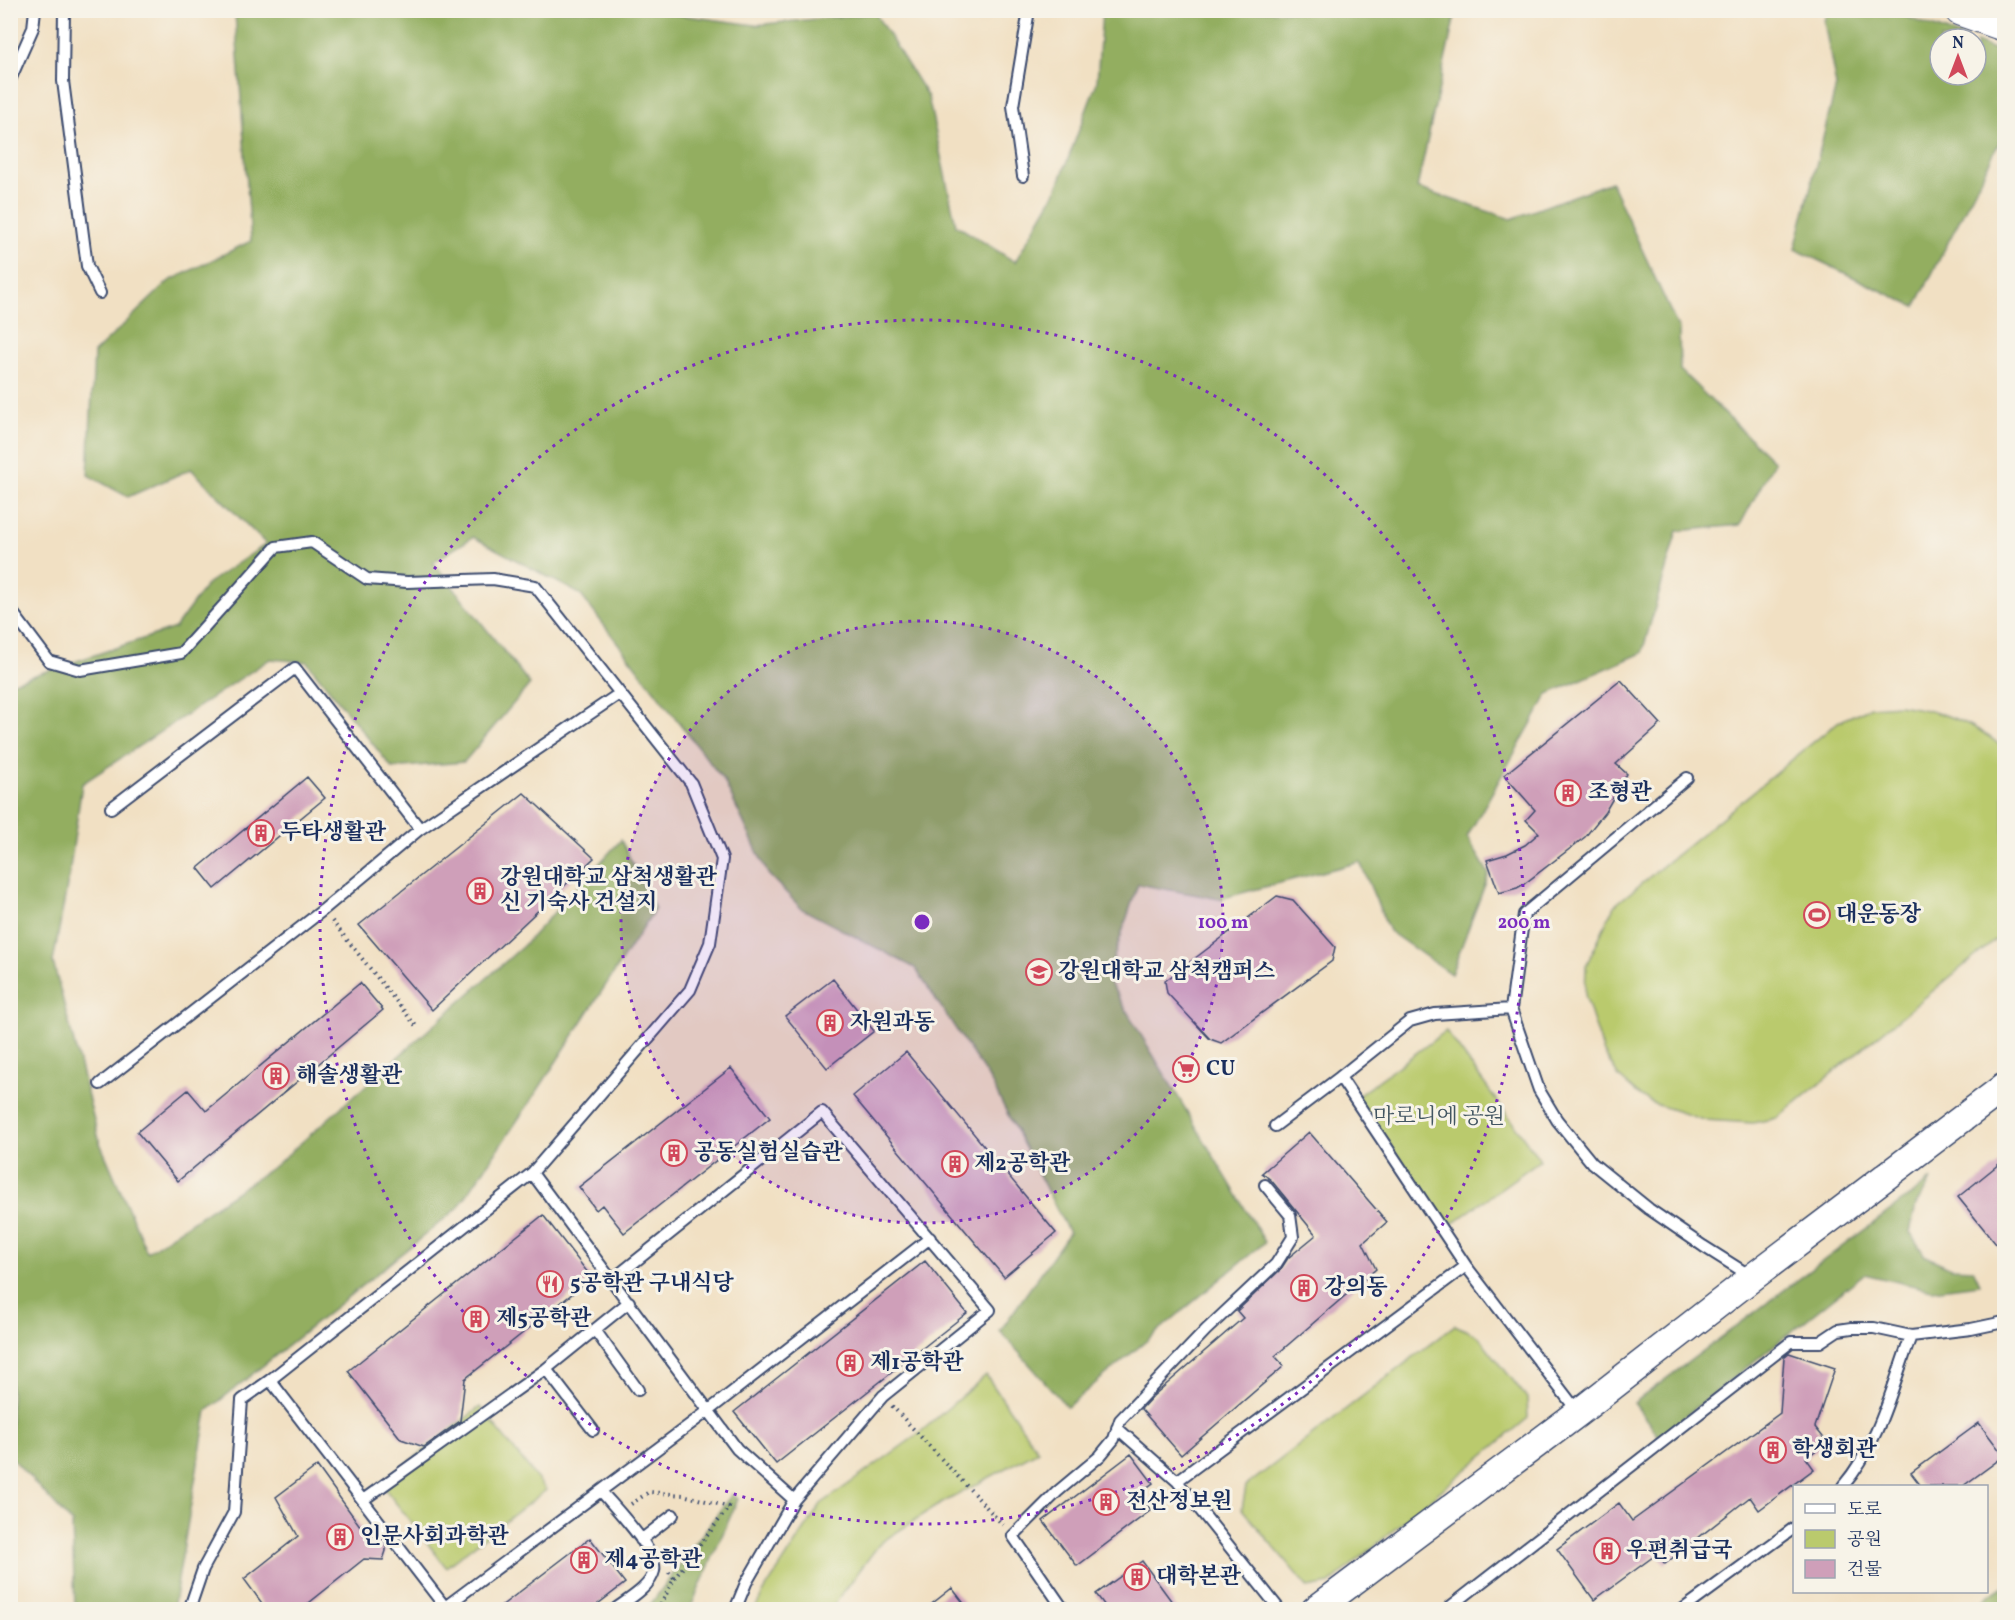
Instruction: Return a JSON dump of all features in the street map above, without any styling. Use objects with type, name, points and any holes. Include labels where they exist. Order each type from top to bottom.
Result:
[{"type":"main road","points":[[1961,10],[2004,25]]},
{"type":"street","points":[[1314,1610],[1578,1413],[1752,1277],[2004,1087]]},
{"type":"lane","points":[[10,80],[33,28],[35,10]]},
{"type":"lane","points":[[64,10],[63,81],[85,254],[87,266],[100,293]]},
{"type":"lane","points":[[1023,176],[1013,106],[1029,10]]},
{"type":"lane","points":[[10,609],[49,661],[80,670],[181,653],[276,548],[312,542],[367,579],[407,582],[493,579],[535,586],[691,783],[722,859],[710,944],[690,990],[532,1173],[242,1400],[234,1512],[203,1569],[189,1610]]},
{"type":"lane","points":[[111,808],[295,668],[420,829]]},
{"type":"lane","points":[[100,1084],[323,910],[420,829],[619,693]]},
{"type":"lane","points":[[1687,778],[1524,914],[1511,1009],[1539,1090],[1557,1119],[1592,1163],[1649,1209],[1752,1277]]},
{"type":"lane","points":[[1275,1126],[1410,1021],[1435,1014],[1511,1009]]},
{"type":"lane","points":[[1340,1077],[1466,1266],[1578,1413]]},
{"type":"lane","points":[[612,1280],[822,1112],[990,1310],[883,1396],[794,1500],[746,1583],[735,1610]]},
{"type":"lane","points":[[532,1173],[736,1449],[794,1500]]},
{"type":"lane","points":[[1064,1610],[1013,1536],[1057,1492],[1100,1456],[1114,1439],[1120,1420],[1206,1330],[1276,1264],[1293,1237],[1290,1215],[1265,1185]]},
{"type":"lane","points":[[270,1380],[443,1608],[708,1411],[930,1238]]},
{"type":"lane","points":[[1177,1481],[1466,1266]]},
{"type":"lane","points":[[363,1500],[546,1369],[629,1302]]},
{"type":"lane","points":[[1446,1610],[1791,1342],[1820,1342],[1838,1330],[1852,1328],[1874,1328],[1911,1336],[1971,1329],[2004,1322]]},
{"type":"lane","points":[[595,1330],[638,1389]]},
{"type":"lane","points":[[1844,1485],[1856,1471],[1878,1427],[1911,1336]]},
{"type":"lane","points":[[546,1369],[593,1430]]},
{"type":"lane","points":[[1118,1428],[1177,1481],[1280,1610]]},
{"type":"lane","points":[[601,1491],[648,1549],[654,1563],[654,1571],[644,1586],[614,1610]]},
{"type":"lane","points":[[641,1540],[674,1515]]},
{"type":"lane","points":[[1682,1610],[1793,1529]]},
{"type":"path","points":[[323,910],[416,1026]]},
{"type":"path","points":[[883,1396],[1013,1536]]},
{"type":"green space","points":[[663,10],[665,13],[755,25],[875,13],[928,97],[956,225],[1015,262],[1056,191],[1097,82],[1102,11],[1456,11],[1417,188],[1511,219],[1611,182],[1679,330],[1680,370],[1774,462],[1740,525],[1677,531],[1642,653],[1548,694],[1467,837],[1489,874],[1451,974],[1389,931],[1360,862],[1219,899],[1138,884],[1107,978],[1265,1242],[1067,1407],[1000,1331],[1069,1233],[990,1080],[915,968],[802,909],[768,874],[724,781],[580,594],[473,537],[433,562],[530,684],[464,762],[392,768],[307,662],[270,659],[82,784],[69,875],[53,962],[100,1143],[147,1252],[276,1165],[523,946],[621,840],[655,909],[536,1093],[458,1208],[207,1411],[173,1609],[75,1609],[72,1523],[11,1457],[11,683],[175,628],[207,584],[266,544],[191,469],[128,497],[88,475],[94,353],[169,281],[251,241],[235,13],[237,11]]},
{"type":"green space","points":[[1827,11],[1891,11],[1934,27],[1928,27],[1928,87],[1988,87],[1988,47],[2004,53],[2003,135],[1915,307],[1795,249],[1836,86],[1824,21]]},
{"type":"green space","points":[[1899,705],[1928,710],[1968,724],[1993,739],[2004,749],[2004,933],[1777,1118],[1753,1123],[1704,1120],[1652,1103],[1619,1077],[1604,1053],[1585,995],[1586,966],[1614,906],[1838,722],[1871,707]]},
{"type":"green space","name":"마로니에 공원","points":[[1446,1031],[1540,1160],[1449,1226],[1355,1098]]},
{"type":"green space","points":[[1932,1179],[1916,1205],[1910,1232],[1925,1256],[1951,1268],[1973,1269],[1980,1284],[1932,1290],[1864,1274],[1659,1437],[1634,1403]]},
{"type":"green space","points":[[1455,1325],[1478,1336],[1527,1398],[1528,1418],[1329,1584],[1308,1588],[1242,1509],[1246,1486]]},
{"type":"green space","points":[[986,1375],[1038,1451],[935,1507],[880,1543],[831,1609],[755,1609],[821,1504],[917,1435]]},
{"type":"green space","points":[[480,1407],[546,1490],[446,1567],[381,1484]]},
{"type":"green space","points":[[732,1494],[738,1499],[690,1609],[647,1609]]},
{"type":"green space","points":[[2004,1586],[2004,1609],[1971,1609]]},
{"type":"building","name":"조형관","points":[[1621,680],[1661,724],[1616,764],[1627,774],[1605,812],[1585,837],[1524,884],[1499,893],[1487,860],[1525,845],[1539,833],[1526,820],[1535,810],[1504,775]]},
{"type":"building","name":"두타생활관","points":[[307,777],[325,798],[215,889],[198,868]]},
{"type":"building","name":"강원대학교 삼척생활관 신 기숙사 건설지","points":[[524,793],[594,858],[432,1010],[359,925]]},
{"type":"building","points":[[1277,896],[1293,900],[1335,947],[1332,961],[1221,1043],[1210,1039],[1167,993],[1165,981]]},
{"type":"building","name":"자원과동","points":[[833,979],[874,1031],[827,1068],[785,1016]]},
{"type":"building","name":"해솔생활관","points":[[360,983],[383,1010],[178,1181],[137,1132],[188,1090],[206,1111]]},
{"type":"building","name":"제2공학관","points":[[906,1052],[1056,1233],[1004,1277],[853,1096]]},
{"type":"building","name":"공동실험실습관","points":[[731,1068],[770,1118],[624,1233],[602,1205],[596,1210],[579,1187]]},
{"type":"building","name":"강의동","points":[[1309,1132],[1387,1222],[1363,1243],[1376,1269],[1275,1356],[1284,1366],[1181,1455],[1141,1409],[1243,1318],[1237,1311],[1281,1269],[1288,1258],[1316,1235],[1271,1180],[1262,1173]]},
{"type":"building","points":[[2004,1160],[2004,1254],[1958,1197]]},
{"type":"building","name":"제5공학관","points":[[543,1215],[592,1278],[465,1379],[460,1421],[424,1447],[401,1439],[348,1371]]},
{"type":"building","name":"제1공학관","points":[[925,1261],[967,1313],[776,1464],[734,1412]]},
{"type":"building","name":"학생회관","points":[[1789,1353],[1835,1368],[1815,1427],[1827,1442],[1806,1458],[1814,1469],[1759,1510],[1750,1497],[1665,1564],[1657,1554],[1594,1600],[1557,1549],[1619,1503],[1632,1521],[1780,1413],[1784,1357]]},
{"type":"building","points":[[1979,1423],[2004,1456],[1964,1485],[1920,1485],[1911,1473]]},
{"type":"building","name":"전산정보원","points":[[1131,1454],[1153,1483],[1138,1494],[1151,1510],[1077,1566],[1043,1521]]},
{"type":"building","name":"인문사회과학관","points":[[317,1466],[368,1537],[380,1535],[385,1542],[386,1551],[383,1560],[364,1559],[300,1610],[267,1610],[244,1579],[298,1536],[276,1497]]},
{"type":"building","name":"제4공학관","points":[[590,1538],[625,1583],[590,1610],[496,1610]]},
{"type":"building","name":"대학본관","points":[[1142,1561],[1178,1610],[1108,1610],[1096,1594]]},
{"type":"building","points":[[952,1588],[969,1610],[924,1610]]},
{"type":"place","name":"조형관","points":[[1568,793]]},
{"type":"place","name":"두타생활관","points":[[261,833]]},
{"type":"place","name":"강원대학교 삼척생활관 신 기숙사 건설지","points":[[480,891]]},
{"type":"place","name":"대운동장","points":[[1817,915]]},
{"type":"place","name":"강원대학교 삼척캠퍼스","points":[[1039,972]]},
{"type":"place","name":"자원과동","points":[[830,1023]]},
{"type":"place","name":"CU","points":[[1186,1069]]},
{"type":"place","name":"해솔생활관","points":[[276,1076]]},
{"type":"place","name":"공동실험실습관","points":[[674,1153]]},
{"type":"place","name":"제2공학관","points":[[955,1164]]},
{"type":"place","name":"5공학관 구내식당","points":[[550,1284]]},
{"type":"place","name":"강의동","points":[[1304,1288]]},
{"type":"place","name":"제5공학관","points":[[476,1319]]},
{"type":"place","name":"제1공학관","points":[[850,1363]]},
{"type":"place","name":"학생회관","points":[[1773,1450]]},
{"type":"place","name":"전산정보원","points":[[1106,1502]]},
{"type":"place","name":"인문사회과학관","points":[[340,1537]]},
{"type":"place","name":"우편취급국","points":[[1607,1551]]},
{"type":"place","name":"제4공학관","points":[[584,1560]]},
{"type":"place","name":"대학본관","points":[[1137,1577]]}]
